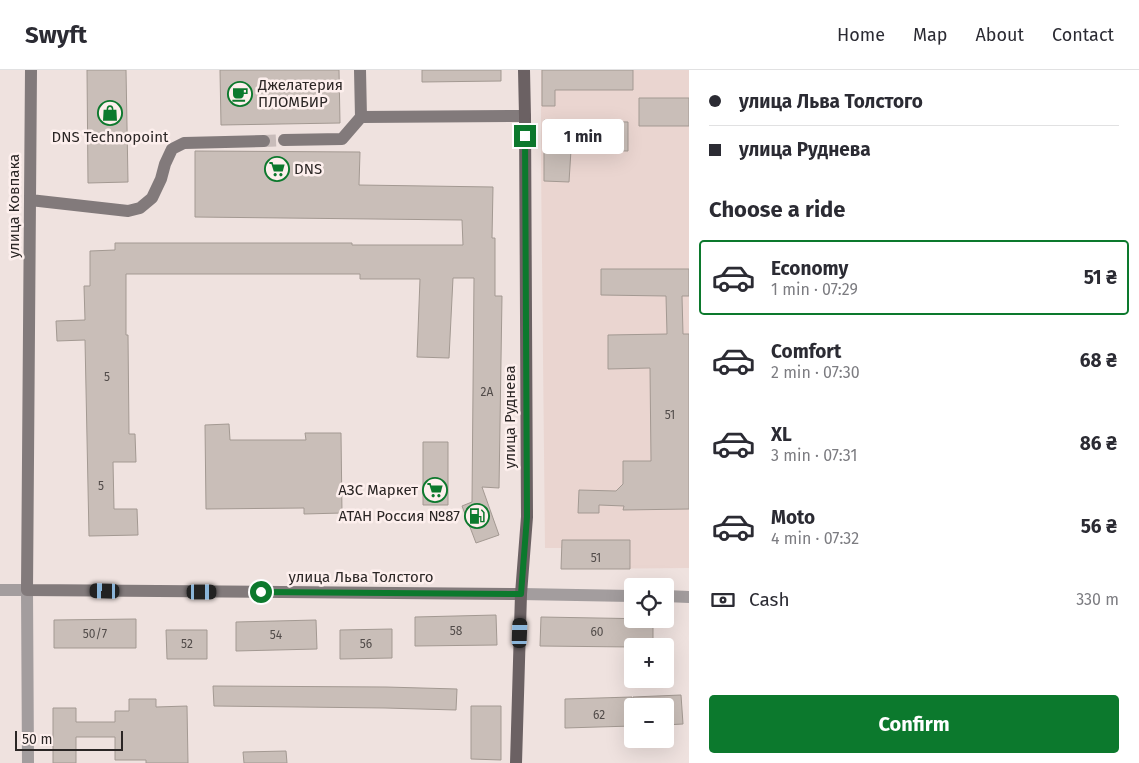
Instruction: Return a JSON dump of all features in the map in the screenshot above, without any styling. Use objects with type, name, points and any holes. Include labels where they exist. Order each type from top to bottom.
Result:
[{"type":"main road","name":"улица Ковпака","points":[[26,590],[31,70]]},
{"type":"main road","points":[[284,140],[342,138],[361,117],[360,70]]},
{"type":"main road","name":"улица Руднева","points":[[516,763],[521,594],[527,517],[524,70]]},
{"type":"main road","points":[[361,117],[525,116]]},
{"type":"main road","points":[[30,200],[128,211],[140,208],[152,198],[172,150],[184,143],[264,141]]},
{"type":"main road","name":"улица Льва Толстого","points":[[26,590],[521,594]]},
{"type":"street","name":"улица Льва Толстого","points":[[0,590],[26,590]]},
{"type":"street","name":"улица Ковпака","points":[[26,590],[28,763]]},
{"type":"street","name":"улица Льва Толстого","points":[[521,594],[624,596]]},
{"type":"street","points":[[674,596],[689,597]]},
{"type":"shaded area","points":[[541,70],[689,70],[689,568],[561,569],[562,548],[545,548]]},
{"type":"building","points":[[87,70],[126,70],[128,182],[88,183]]},
{"type":"building","points":[[220,70],[339,70],[340,123],[221,125]]},
{"type":"building","points":[[422,70],[501,70],[501,81],[422,82]]},
{"type":"building","points":[[542,70],[633,70],[633,90],[555,90],[555,106],[542,106]]},
{"type":"building","points":[[639,98],[689,98],[689,126],[639,126]]},
{"type":"building","points":[[544,120],[628,122],[628,151],[571,150],[569,182],[544,181]]},
{"type":"building","points":[[195,151],[360,152],[359,185],[493,187],[492,238],[495,238],[495,296],[502,296],[499,488],[482,487],[499,535],[476,543],[462,506],[472,502],[474,278],[453,278],[449,358],[417,357],[420,279],[360,279],[360,274],[126,274],[129,434],[135,434],[136,462],[113,462],[114,509],[137,509],[138,535],[89,536],[85,340],[57,341],[56,321],[85,320],[84,286],[90,286],[90,251],[115,250],[115,243],[463,245],[462,220],[195,217]]},
{"type":"building","points":[[601,269],[689,269],[689,296],[682,296],[683,334],[689,334],[689,509],[623,510],[624,506],[599,505],[599,513],[578,513],[579,490],[616,491],[623,484],[623,461],[651,461],[650,368],[608,369],[608,335],[667,334],[666,296],[601,295]]},
{"type":"building","points":[[229,424],[230,440],[306,440],[305,433],[341,433],[342,513],[304,514],[304,508],[206,509],[205,425]]},
{"type":"building","points":[[423,442],[448,442],[448,505],[423,505]]},
{"type":"building","points":[[562,540],[630,540],[630,569],[561,569]]},
{"type":"building","points":[[496,615],[497,645],[415,646],[415,617]]},
{"type":"building","points":[[541,617],[624,618],[624,628],[653,628],[653,638],[624,638],[624,647],[540,646]]},
{"type":"building","points":[[136,619],[136,648],[54,648],[54,620]]},
{"type":"building","points":[[316,620],[317,649],[236,651],[236,622]]},
{"type":"building","points":[[392,629],[392,658],[340,659],[340,630]]},
{"type":"building","points":[[166,630],[207,630],[207,659],[167,659]]},
{"type":"building","points":[[213,686],[457,689],[456,710],[214,706]]},
{"type":"building","points":[[681,695],[683,724],[674,724],[674,698],[633,697]]},
{"type":"building","points":[[632,697],[624,698],[624,726],[565,728],[565,699]]},
{"type":"building","points":[[129,699],[156,699],[156,707],[187,706],[188,763],[146,763],[146,760],[115,760],[115,737],[76,737],[76,763],[53,763],[53,708],[76,708],[76,722],[115,722],[115,711],[129,711]]},
{"type":"building","points":[[471,706],[501,706],[501,760],[471,759]]},
{"type":"building","points":[[286,751],[287,763],[244,763],[243,752]]},
{"type":"tunnel","points":[[264,141],[284,140]]},
{"type":"place","name":"Джелатерия ПЛОМБИР","points":[[240,94]]},
{"type":"place","name":"DNS Technopoint","points":[[110,113]]},
{"type":"place","name":"DNS","points":[[277,169]]},
{"type":"place","name":"АЗС Маркет","points":[[435,490]]},
{"type":"place","name":"АТАН Россия №87","points":[[477,516]]},
{"type":"route","points":[[261,592],[521,594],[527,517],[525,136]]}]
